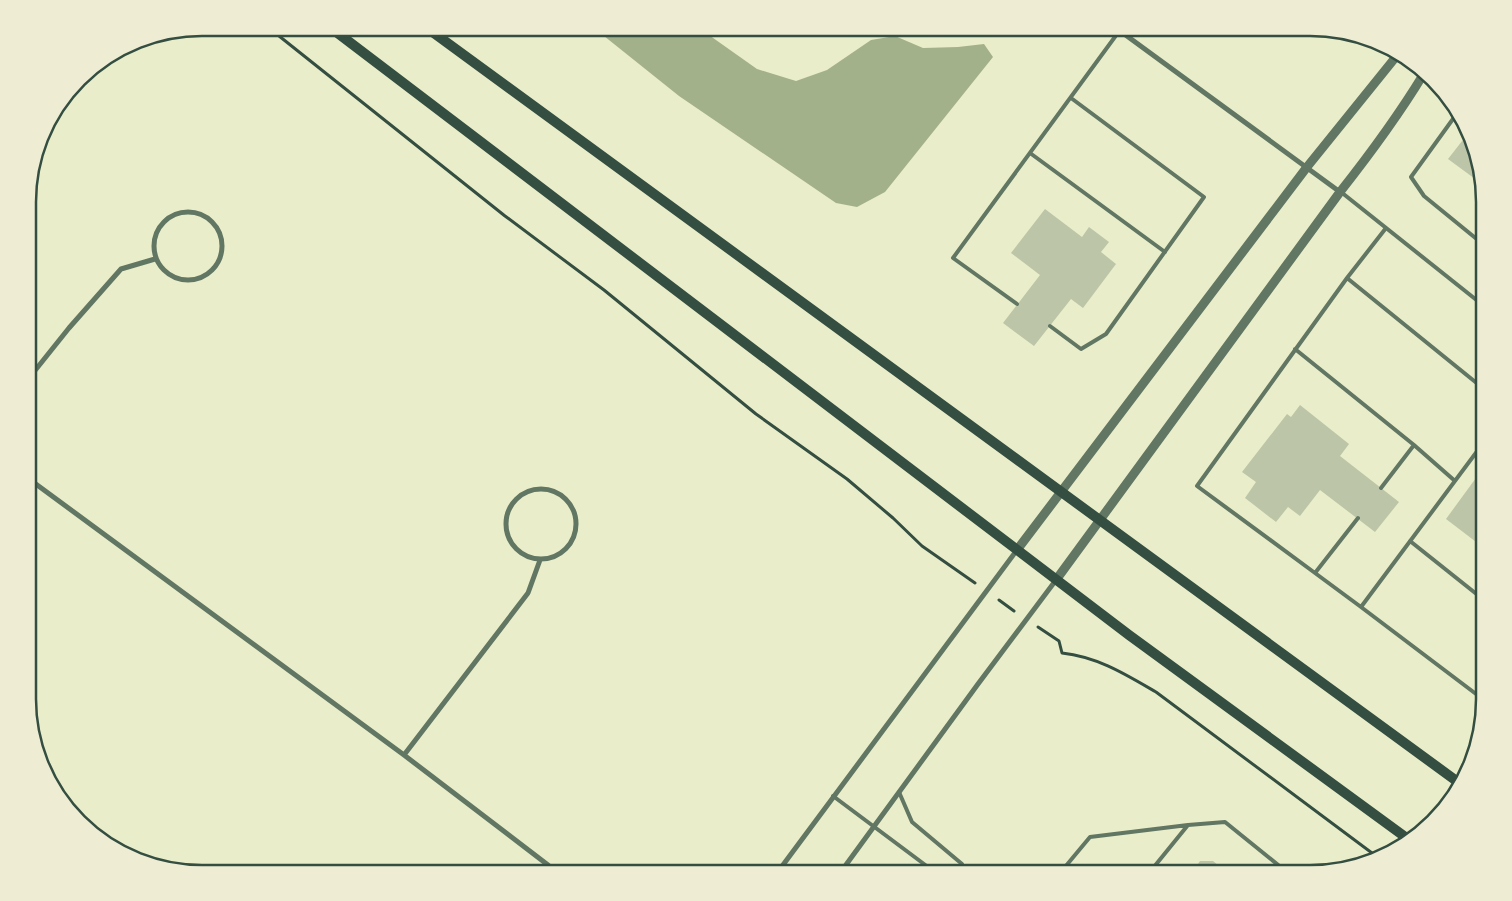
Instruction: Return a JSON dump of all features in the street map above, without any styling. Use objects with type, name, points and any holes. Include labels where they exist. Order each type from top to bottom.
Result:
[{"type":"main road","points":[[342,36],[1056,580],[1404,836]]},
{"type":"main road","points":[[438,36],[1455,780]]},
{"type":"street","points":[[1128,36],[1340,192]]},
{"type":"street","points":[[783,864],[1060,492],[1307,167],[1394,59]]},
{"type":"street","points":[[846,864],[1340,192],[1370,155],[1421,79]]},
{"type":"street","points":[[188,211],[201,214],[212,221],[220,232],[222,246],[219,259],[212,270],[200,278],[187,280],[174,278],[163,270],[155,259],[153,245],[156,232],[163,221],[175,214],[188,211]]},
{"type":"street","points":[[36,369],[69,328],[121,269],[155,259]]},
{"type":"street","points":[[36,484],[404,755],[549,865]]},
{"type":"street","points":[[541,488],[555,491],[566,499],[574,511],[576,524],[574,538],[566,550],[554,557],[540,560],[527,557],[515,549],[507,538],[505,524],[508,510],[516,498],[527,491],[541,488]]},
{"type":"street","points":[[404,755],[528,592],[540,560]]},
{"type":"lane","points":[[1017,304],[953,258],[1071,98],[1113,36]]},
{"type":"lane","points":[[1050,326],[1081,349],[1106,334],[1204,197],[1071,98]]},
{"type":"lane","points":[[1453,119],[1411,177],[1424,196],[1475,238]]},
{"type":"lane","points":[[1030,153],[1165,252]]},
{"type":"lane","points":[[1340,192],[1475,299]]},
{"type":"lane","points":[[1386,228],[1347,278],[1197,486],[1475,694]]},
{"type":"lane","points":[[1347,278],[1475,382]]},
{"type":"lane","points":[[1295,349],[1414,445],[1455,481]]},
{"type":"lane","points":[[1381,488],[1414,445]]},
{"type":"lane","points":[[1361,607],[1475,454]]},
{"type":"lane","points":[[1315,574],[1358,518]]},
{"type":"lane","points":[[1410,541],[1475,593]]},
{"type":"lane","points":[[899,792],[912,822],[962,864]]},
{"type":"lane","points":[[833,796],[925,864]]},
{"type":"lane","points":[[1067,864],[1090,837],[1225,822],[1277,864]]},
{"type":"lane","points":[[1156,864],[1188,825]]},
{"type":"path","points":[[279,36],[505,216],[604,290],[756,414],[847,479],[893,518],[922,546],[960,573]]},
{"type":"path","points":[[986,591],[1026,619]]},
{"type":"path","points":[[1048,634],[1058,642],[1062,653],[1081,655],[1119,670],[1156,692],[1371,853]]},
{"type":"shaded area","points":[[604,36],[710,36],[757,69],[796,81],[827,70],[871,40],[895,36],[923,48],[984,44],[993,57],[885,192],[857,207],[836,203],[679,96]]},
{"type":"building","points":[[1463,140],[1474,178],[1448,159]]},
{"type":"building","points":[[1045,209],[1082,237],[1089,227],[1109,242],[1101,252],[1116,264],[1083,308],[1071,299],[1034,346],[1003,323],[1040,275],[1011,253]]},
{"type":"building","points":[[1300,405],[1349,444],[1340,456],[1399,502],[1375,532],[1320,490],[1300,516],[1288,507],[1276,522],[1245,498],[1256,482],[1242,472],[1287,414],[1291,417]]},
{"type":"building","points":[[1475,479],[1475,541],[1446,519]]},
{"type":"building","points":[[1200,861],[1213,861],[1217,864],[1198,864]]}]
